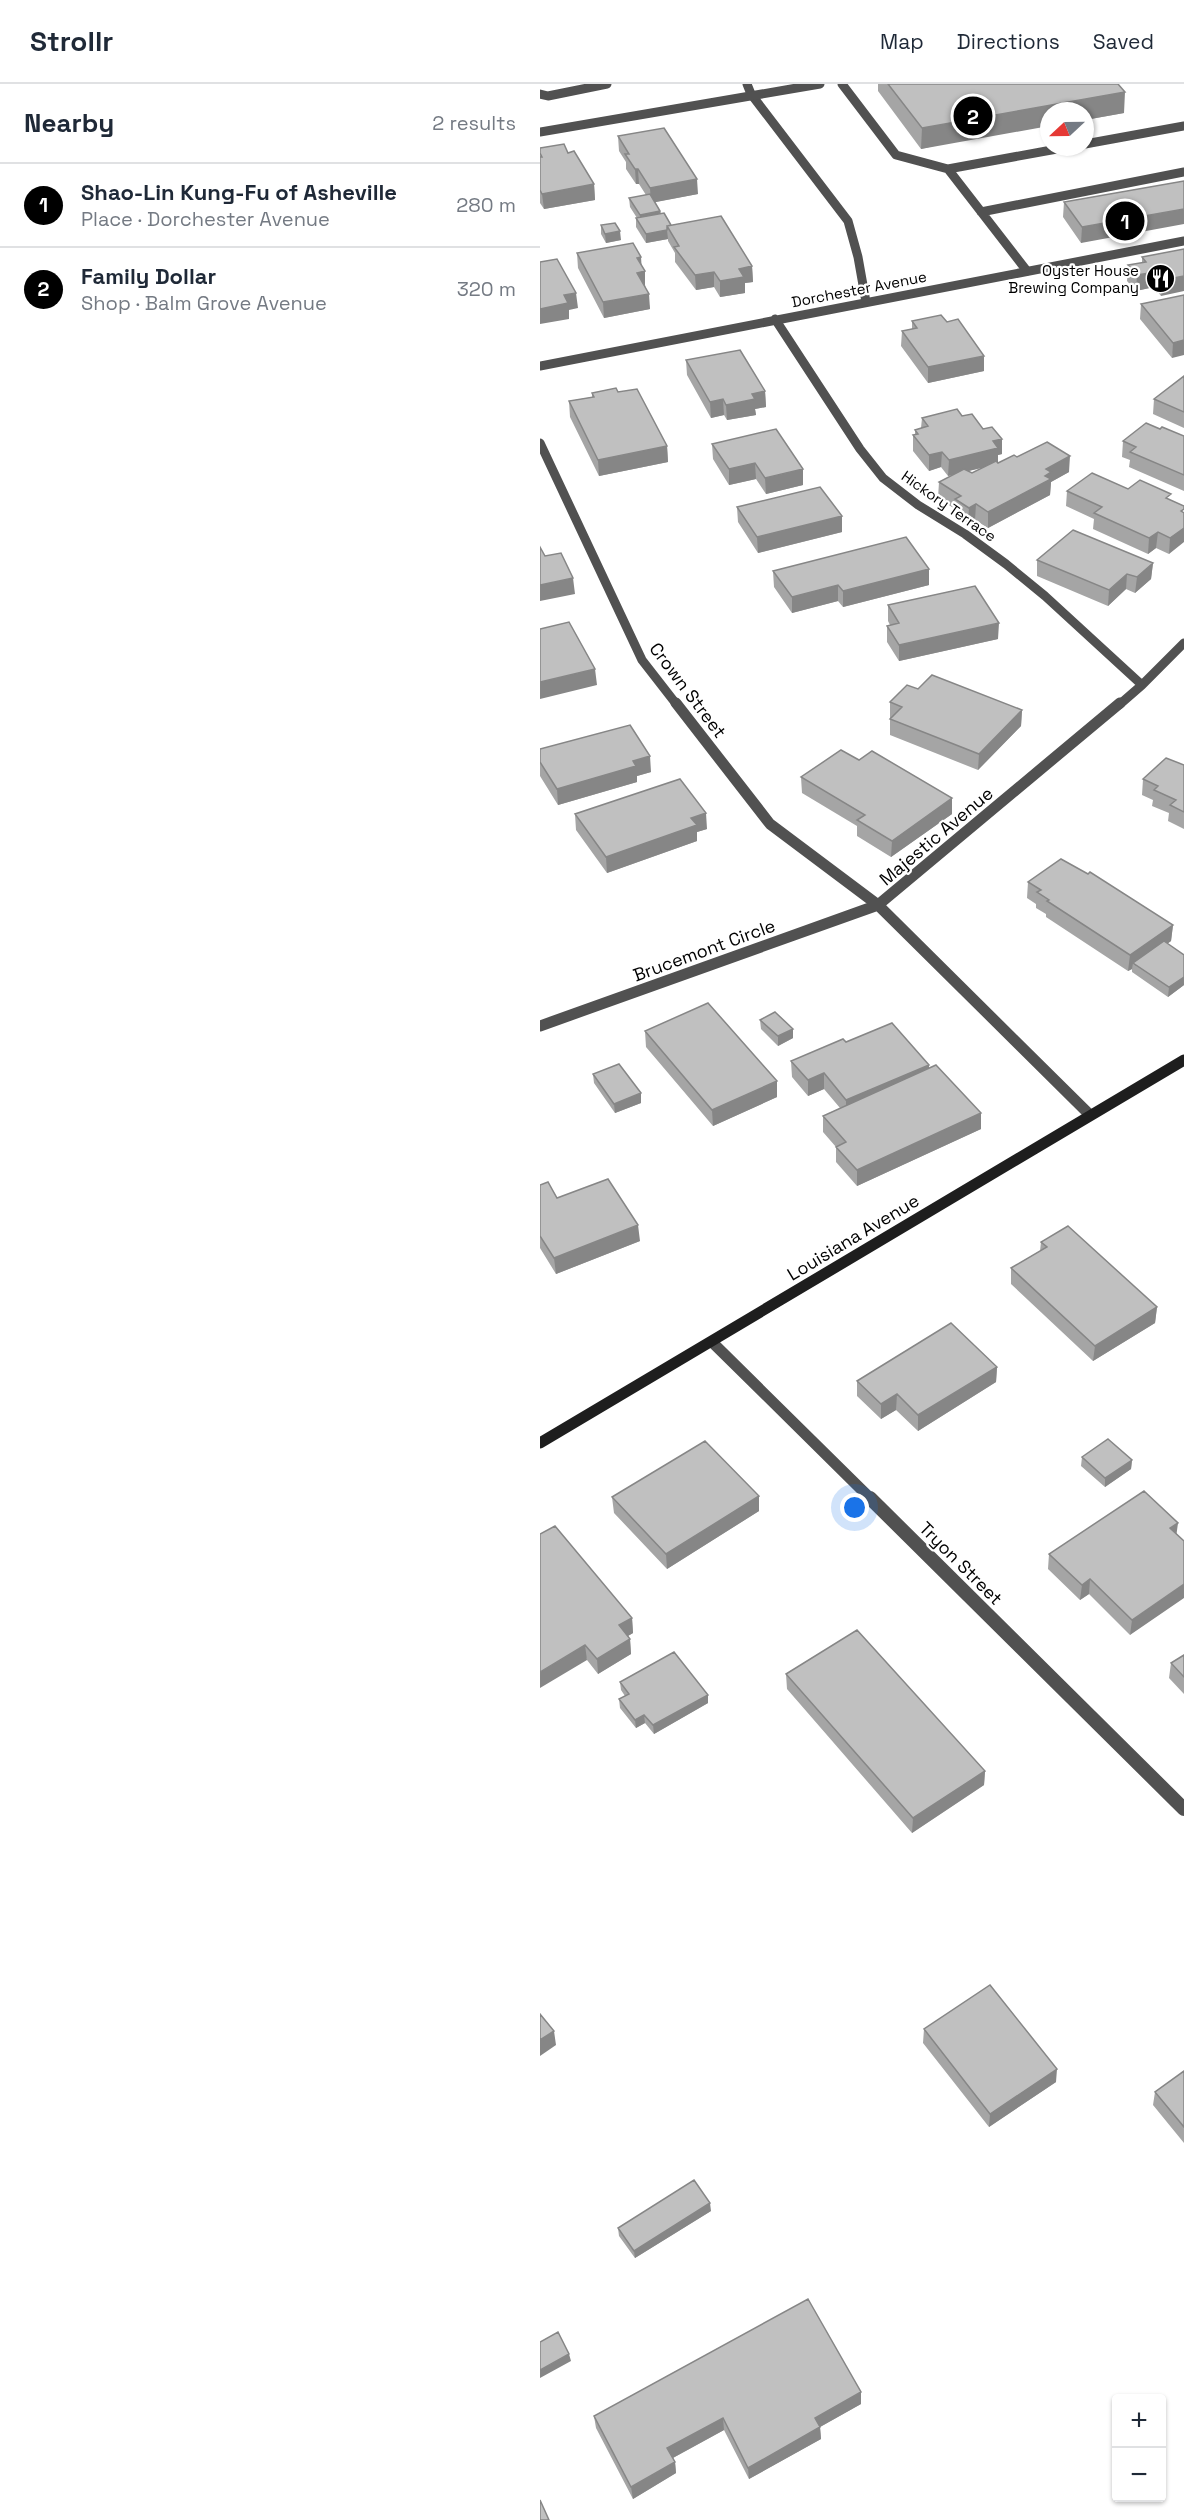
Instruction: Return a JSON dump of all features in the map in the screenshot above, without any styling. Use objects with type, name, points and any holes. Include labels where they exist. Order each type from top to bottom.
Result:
[{"type":"street","points":[[540,94],[548,96],[607,84]]},
{"type":"street","points":[[747,84],[751,94],[848,221],[858,257],[866,302]]},
{"type":"street","points":[[540,132],[751,94],[820,84]]},
{"type":"street","points":[[843,84],[896,155],[948,169],[1040,152]]},
{"type":"street","points":[[1094,142],[1184,126]]},
{"type":"street","points":[[948,169],[1027,271]]},
{"type":"street","points":[[981,212],[1184,172]]},
{"type":"street","name":"Dorchester Avenue","points":[[540,366],[1184,241]]},
{"type":"street","name":"Hickory Terrace","points":[[775,319],[860,449],[883,478],[918,505],[965,534],[1006,564],[1046,596],[1142,685]]},
{"type":"street","name":"Crown Street","points":[[540,443],[642,660],[770,824],[878,905]]},
{"type":"street","name":"Majestic Avenue","points":[[1090,1115],[878,905],[1142,685],[1184,643]]},
{"type":"street","name":"Brucemont Circle","points":[[540,1026],[878,905]]},
{"type":"street","name":"Louisiana Avenue","points":[[540,1443],[1184,1060]]},
{"type":"street","name":"Tryon Street","points":[[712,1342],[1184,1809]]},
{"type":"building","points":[[888,84],[1118,84],[1125,92],[1069,102],[1040,102],[1040,107],[922,128]]},
{"type":"building","points":[[664,128],[697,179],[650,188],[625,154],[629,154],[618,136]]},
{"type":"building","points":[[564,144],[568,153],[574,151],[594,184],[542,194],[540,190],[540,157],[542,157],[540,148]]},
{"type":"building","points":[[1184,181],[1184,209],[1082,227],[1064,202]]},
{"type":"building","points":[[650,194],[660,211],[640,215],[629,198]]},
{"type":"building","points":[[664,213],[671,225],[667,226],[667,230],[646,234],[636,218]]},
{"type":"building","points":[[721,216],[752,266],[739,269],[744,277],[720,281],[714,272],[695,275],[674,247],[679,246],[667,226]]},
{"type":"building","points":[[615,223],[620,231],[605,234],[601,225]]},
{"type":"building","points":[[633,243],[641,257],[637,258],[645,271],[637,273],[649,294],[603,302],[577,253]]},
{"type":"building","points":[[1184,249],[1184,276],[1163,280],[1155,272],[1137,275],[1128,265],[1146,262],[1142,257]]},
{"type":"building","points":[[557,259],[576,293],[564,295],[568,303],[540,309],[540,262]]},
{"type":"building","points":[[1184,295],[1184,340],[1173,343],[1141,304]]},
{"type":"building","points":[[941,315],[947,322],[958,319],[984,356],[928,367],[902,331],[917,328],[912,321]]},
{"type":"building","points":[[740,350],[765,391],[752,394],[755,399],[726,405],[723,399],[710,402],[686,360]]},
{"type":"building","points":[[1184,376],[1184,412],[1154,399]]},
{"type":"building","points":[[616,388],[618,392],[637,389],[667,446],[598,460],[569,401],[594,397],[592,393]]},
{"type":"building","points":[[957,409],[962,416],[972,414],[983,429],[992,427],[1002,439],[993,441],[998,448],[949,460],[942,452],[929,455],[913,435],[918,434],[915,430],[928,426],[922,418]]},
{"type":"building","points":[[1146,423],[1184,436],[1184,475],[1130,452],[1136,447],[1123,441]]},
{"type":"building","points":[[776,429],[803,469],[765,478],[755,463],[729,469],[712,444]]},
{"type":"building","points":[[1047,442],[1070,456],[1046,469],[1051,472],[1045,476],[1051,479],[988,512],[976,504],[969,508],[955,499],[961,496],[939,482],[964,469],[972,473],[996,461],[998,463],[1014,455],[1017,457]]},
{"type":"building","points":[[1092,473],[1128,489],[1140,480],[1171,494],[1166,498],[1184,506],[1181,511],[1184,513],[1184,528],[1170,538],[1158,532],[1149,538],[1094,513],[1102,507],[1067,491]]},
{"type":"building","points":[[820,487],[842,516],[757,537],[737,507]]},
{"type":"building","points":[[1073,530],[1153,563],[1137,577],[1127,574],[1109,590],[1037,560]]},
{"type":"building","points":[[906,537],[929,569],[843,591],[838,585],[792,597],[773,571]]},
{"type":"building","points":[[540,547],[545,556],[561,553],[573,578],[540,585]]},
{"type":"building","points":[[975,586],[999,623],[899,645],[887,626],[899,623],[888,605]]},
{"type":"building","points":[[569,622],[595,669],[540,682],[540,629]]},
{"type":"building","points":[[932,675],[1022,710],[979,754],[890,719],[902,707],[890,702],[907,685],[918,689]]},
{"type":"building","points":[[630,725],[650,756],[633,761],[636,766],[557,789],[540,762],[540,749]]},
{"type":"building","points":[[841,750],[859,760],[872,751],[952,798],[892,841],[857,820],[865,815],[801,777]]},
{"type":"building","points":[[1166,758],[1184,765],[1184,812],[1170,805],[1176,800],[1154,790],[1158,786],[1143,779]]},
{"type":"building","points":[[680,779],[706,813],[691,818],[697,825],[606,857],[575,814]]},
{"type":"building","points":[[1061,859],[1088,874],[1090,872],[1173,925],[1130,955],[1047,901],[1049,900],[1037,892],[1041,890],[1028,882]]},
{"type":"building","points":[[1164,941],[1184,955],[1184,977],[1169,987],[1133,963]]},
{"type":"building","points":[[708,1003],[777,1081],[712,1110],[645,1031]]},
{"type":"building","points":[[775,1012],[793,1029],[778,1036],[760,1020]]},
{"type":"building","points":[[892,1023],[929,1065],[846,1100],[824,1073],[808,1080],[791,1061],[843,1039],[846,1042]]},
{"type":"building","points":[[619,1064],[641,1093],[614,1104],[593,1074]]},
{"type":"building","points":[[936,1065],[981,1113],[857,1170],[836,1147],[846,1142],[823,1116]]},
{"type":"building","points":[[608,1179],[638,1225],[554,1258],[540,1236],[540,1185],[548,1182],[557,1198]]},
{"type":"building","points":[[1068,1226],[1157,1307],[1095,1346],[1011,1268],[1047,1247],[1041,1242]]},
{"type":"building","points":[[951,1323],[997,1367],[918,1415],[897,1394],[881,1404],[857,1381]]},
{"type":"building","points":[[1108,1439],[1132,1460],[1105,1478],[1082,1457]]},
{"type":"building","points":[[705,1441],[759,1496],[666,1554],[612,1497]]},
{"type":"building","points":[[1144,1491],[1178,1523],[1170,1528],[1184,1541],[1184,1584],[1132,1620],[1090,1579],[1082,1585],[1049,1554]]},
{"type":"building","points":[[555,1526],[632,1618],[619,1625],[630,1639],[597,1659],[585,1645],[540,1672],[540,1534]]},
{"type":"building","points":[[857,1630],[985,1771],[913,1818],[786,1674]]},
{"type":"building","points":[[674,1652],[708,1695],[653,1725],[644,1715],[635,1720],[619,1699],[629,1694],[620,1682]]},
{"type":"building","points":[[1184,1655],[1184,1677],[1171,1663]]},
{"type":"building","points":[[990,1985],[1057,2069],[990,2114],[924,2029]]},
{"type":"building","points":[[540,2014],[554,2031],[540,2040]]},
{"type":"building","points":[[1184,2071],[1184,2127],[1155,2092]]},
{"type":"building","points":[[694,2180],[710,2203],[634,2251],[618,2228]]},
{"type":"building","points":[[808,2299],[861,2392],[815,2418],[820,2427],[748,2468],[723,2418],[667,2448],[675,2462],[631,2487],[594,2416]]},
{"type":"building","points":[[558,2332],[569,2354],[540,2370],[540,2342]]},
{"type":"building","points":[[540,2500],[549,2520],[540,2520]]},
{"type":"place","name":"Family Dollar","points":[[973,116]]},
{"type":"place","name":"Shao-Lin Kung-Fu of Asheville","points":[[1125,221]]},
{"type":"place","name":"Oyster House Brewing Company","points":[[1160,279]]}]
